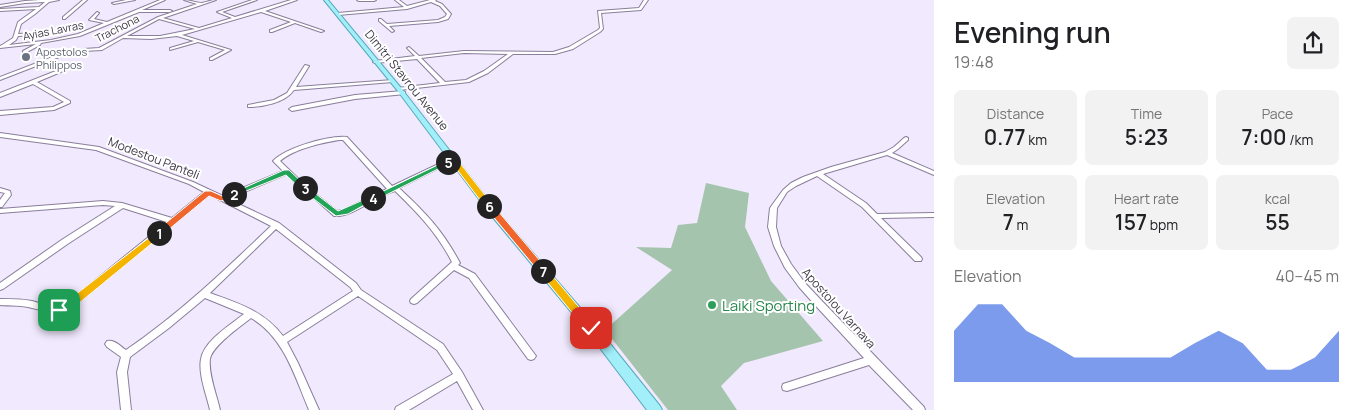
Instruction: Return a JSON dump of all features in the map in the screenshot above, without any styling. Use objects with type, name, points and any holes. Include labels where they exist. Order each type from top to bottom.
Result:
[{"type":"main road","name":"Dimitri Stavrou Avenue","points":[[326,0],[401,91],[493,212],[591,328],[655,410]]},
{"type":"street","points":[[2,47],[14,40],[19,23],[49,0]]},
{"type":"street","points":[[0,8],[57,0]]},
{"type":"street","points":[[64,18],[85,0]]},
{"type":"street","points":[[114,3],[133,0]]},
{"type":"street","points":[[150,0],[162,0]]},
{"type":"street","name":"Ayias Lavras","points":[[2,47],[41,43],[78,35],[162,0]]},
{"type":"street","points":[[183,0],[199,4]]},
{"type":"street","name":"Trachona","points":[[84,50],[100,49],[159,18],[214,0]]},
{"type":"street","points":[[235,18],[219,12],[255,0]]},
{"type":"street","points":[[121,38],[141,39],[178,35],[295,0]]},
{"type":"street","points":[[359,0],[374,0]]},
{"type":"street","points":[[397,0],[407,8]]},
{"type":"street","points":[[338,14],[407,8],[433,0],[441,5],[449,16],[438,21],[387,25]]},
{"type":"street","points":[[376,62],[464,52],[547,54],[571,48],[602,28],[599,12],[640,9],[646,0]]},
{"type":"street","points":[[0,8],[40,8]]},
{"type":"street","points":[[138,11],[175,12]]},
{"type":"street","points":[[261,11],[322,31]]},
{"type":"street","points":[[97,13],[91,20],[110,23]]},
{"type":"street","points":[[416,17],[420,23]]},
{"type":"street","points":[[159,18],[199,29]]},
{"type":"street","points":[[380,20],[392,31]]},
{"type":"street","points":[[271,31],[294,22]]},
{"type":"street","points":[[16,35],[37,34]]},
{"type":"street","points":[[178,35],[229,50],[212,58]]},
{"type":"street","points":[[172,49],[197,40]]},
{"type":"street","points":[[26,52],[41,43]]},
{"type":"street","points":[[409,48],[443,83]]},
{"type":"street","points":[[0,79],[70,52]]},
{"type":"street","points":[[292,109],[355,97],[467,81],[486,72],[511,54]]},
{"type":"street","points":[[0,95],[73,66]]},
{"type":"street","points":[[250,106],[273,101],[290,93],[299,75],[307,66]]},
{"type":"street","points":[[292,89],[393,81]]},
{"type":"street","points":[[0,113],[56,108],[68,102],[38,83],[33,82]]},
{"type":"street","name":"Modestou Panteli","points":[[0,135],[97,148],[191,183],[276,225],[353,285],[358,292],[440,347],[459,375],[478,410]]},
{"type":"street","points":[[414,301],[456,263],[447,243],[426,215],[393,189],[345,138],[333,138],[276,159],[276,162],[336,214],[345,212],[393,189],[453,159]]},
{"type":"street","name":"Apostolou Varnava","points":[[906,139],[887,153],[819,174],[797,183],[780,196],[773,217],[773,234],[782,255],[794,275],[871,360],[920,410]]},
{"type":"street","points":[[887,153],[934,172]]},
{"type":"street","points":[[221,199],[287,172]]},
{"type":"street","points":[[819,174],[846,192],[874,216],[918,259]]},
{"type":"street","points":[[0,190],[8,192],[8,195],[0,205]]},
{"type":"street","points":[[0,302],[31,304],[48,310],[59,310],[70,305],[208,192]]},
{"type":"street","points":[[0,210],[103,203],[122,206],[173,222]]},
{"type":"street","points":[[0,287],[66,241],[122,206]]},
{"type":"street","points":[[874,216],[934,215]]},
{"type":"street","points":[[126,410],[122,372],[126,355],[160,333],[205,295],[276,225]]},
{"type":"street","points":[[453,266],[472,276],[531,356]]},
{"type":"street","points":[[282,341],[358,292]]},
{"type":"street","points":[[205,295],[251,313],[270,326],[282,341],[314,410]]},
{"type":"street","points":[[215,410],[205,364],[206,355],[213,345],[251,313]]},
{"type":"street","points":[[110,344],[126,355]]},
{"type":"street","points":[[787,386],[871,360]]},
{"type":"street","points":[[400,410],[459,375]]},
{"type":"green space","name":"Laiki Sporting","points":[[706,183],[749,193],[745,227],[771,281],[823,341],[744,363],[721,386],[737,410],[668,410],[605,330],[672,270],[636,247],[671,248],[678,225],[697,223]]},
{"type":"place","name":"Apostolos Philippos","points":[[26,57]]},
{"type":"place","name":"Laiki Sporting","points":[[712,305]]},
{"type":"route","points":[[59,310],[70,305],[208,192],[221,199],[287,172],[336,214],[345,212],[453,159],[493,212],[591,328]]}]
